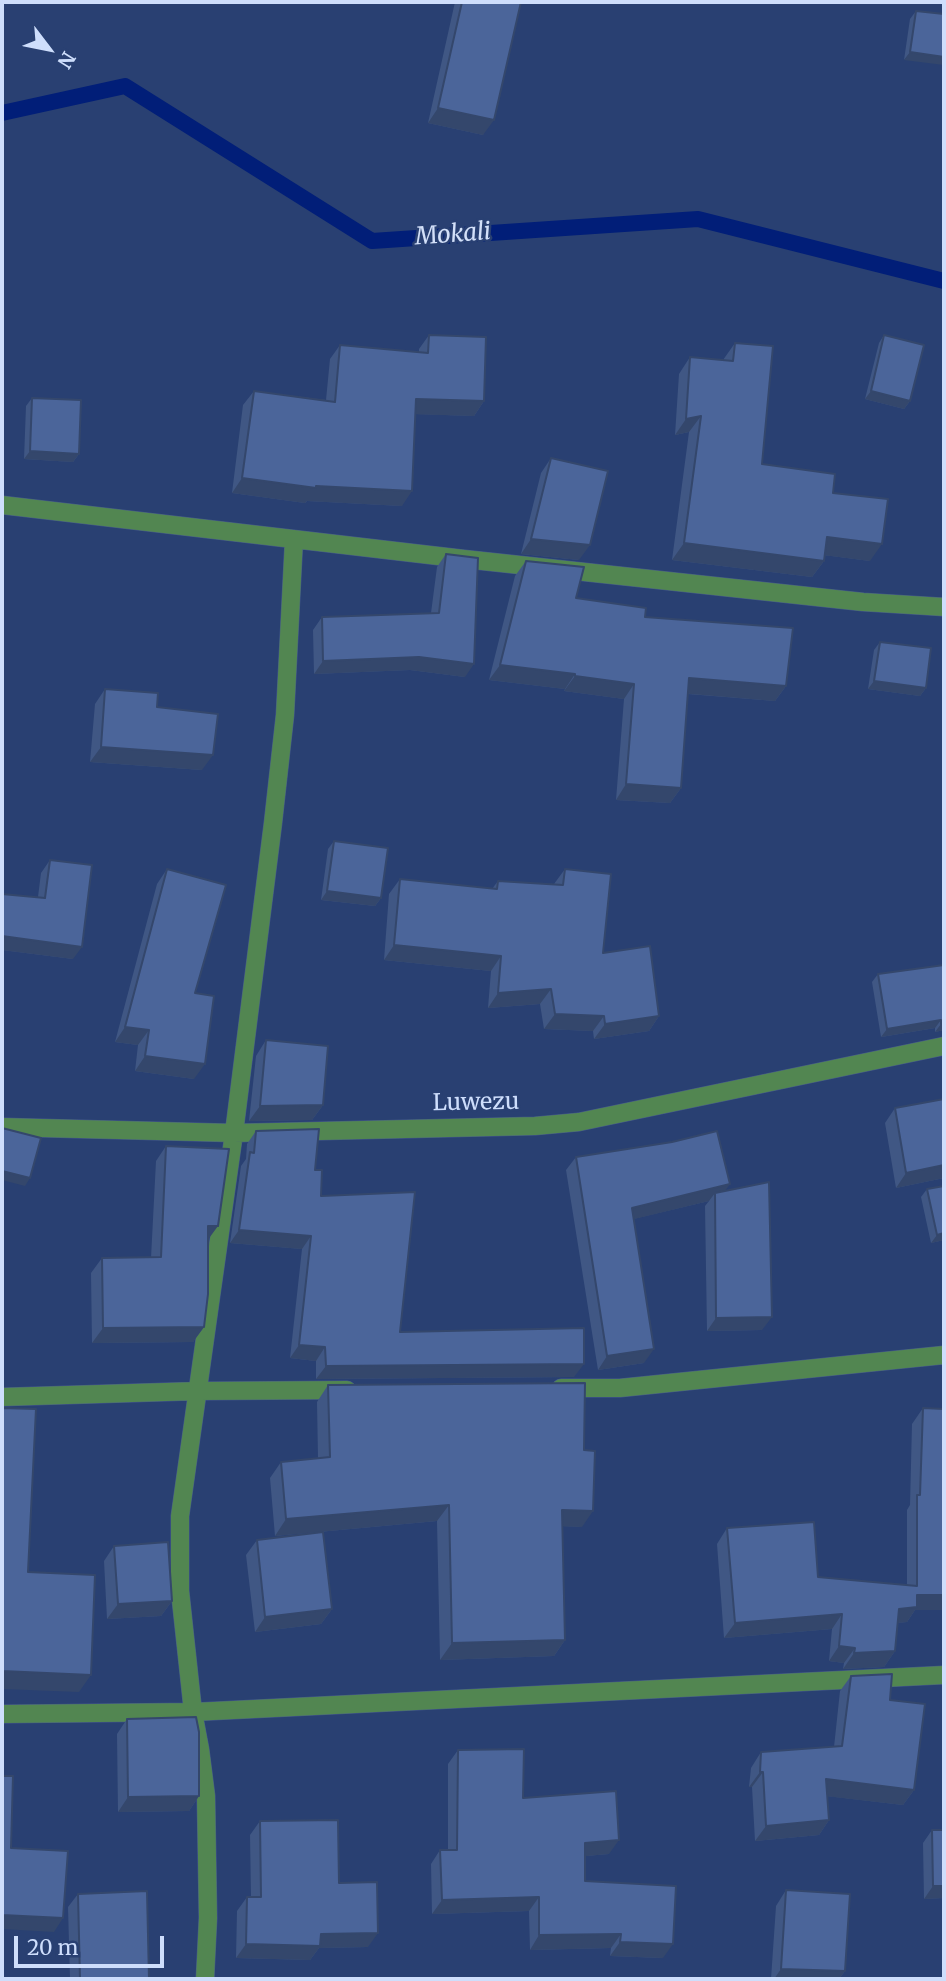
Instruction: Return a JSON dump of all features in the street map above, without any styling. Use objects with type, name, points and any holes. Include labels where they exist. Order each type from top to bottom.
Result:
[{"type":"street","points":[[2,505],[464,559],[850,600],[944,607]]},
{"type":"street","points":[[205,1979],[208,1918],[206,1796],[193,1712],[180,1591],[180,1516],[234,1133],[273,823],[285,715],[294,539]]},
{"type":"street","name":"Luwezu","points":[[2,1127],[234,1133],[535,1126],[579,1122],[944,1046]]},
{"type":"street","points":[[538,1388],[620,1388],[944,1355]]},
{"type":"street","points":[[2,1397],[198,1391],[361,1390]]},
{"type":"street","points":[[2,1714],[193,1712],[944,1675]]},
{"type":"building","points":[[462,2],[521,2],[494,120],[438,108]]},
{"type":"building","points":[[916,11],[944,14],[944,57],[910,52]]},
{"type":"building","points":[[429,335],[486,337],[484,401],[416,399],[412,491],[316,488],[242,478],[254,391],[335,402],[340,345],[428,353]]},
{"type":"building","points":[[884,335],[924,345],[910,401],[871,391]]},
{"type":"building","points":[[735,343],[773,346],[762,464],[835,474],[833,493],[888,499],[882,544],[827,537],[824,561],[684,543],[701,416],[686,419],[690,357],[733,361]]},
{"type":"building","points":[[32,398],[81,400],[79,454],[30,451]]},
{"type":"building","points":[[551,458],[608,471],[590,545],[531,539]]},
{"type":"building","points":[[446,554],[478,558],[474,664],[419,657],[323,661],[322,617],[439,613]]},
{"type":"building","points":[[526,561],[584,567],[576,598],[646,608],[645,617],[793,628],[786,686],[689,678],[681,788],[626,784],[634,684],[500,665]]},
{"type":"building","points":[[880,642],[931,648],[926,688],[874,681]]},
{"type":"building","points":[[105,689],[158,693],[157,707],[218,714],[213,755],[101,747]]},
{"type":"building","points":[[334,841],[388,848],[381,898],[327,891]]},
{"type":"building","points":[[50,860],[92,865],[82,947],[2,936],[2,894],[45,898]]},
{"type":"building","points":[[167,869],[226,885],[195,993],[214,996],[205,1064],[145,1056],[149,1030],[125,1027]]},
{"type":"building","points":[[565,869],[611,874],[603,953],[650,946],[659,1016],[605,1024],[604,1016],[555,1014],[551,989],[498,993],[501,956],[394,945],[400,879],[497,889],[498,881],[563,885]]},
{"type":"building","points":[[944,965],[944,1023],[941,1024],[941,1020],[887,1029],[878,974]]},
{"type":"building","points":[[266,1040],[328,1046],[323,1105],[260,1106]]},
{"type":"building","points":[[944,1099],[944,1165],[906,1173],[895,1108]]},
{"type":"building","points":[[2,1128],[41,1138],[30,1178],[2,1171]]},
{"type":"building","points":[[319,1129],[315,1170],[322,1170],[321,1196],[415,1192],[400,1332],[584,1328],[584,1364],[326,1366],[325,1347],[299,1345],[311,1236],[239,1230],[250,1152],[254,1153],[256,1131]]},
{"type":"building","points":[[717,1131],[730,1184],[632,1208],[654,1349],[607,1356],[576,1157],[672,1142]]},
{"type":"building","points":[[166,1146],[229,1149],[218,1226],[208,1226],[208,1294],[204,1327],[103,1328],[102,1258],[161,1257]]},
{"type":"building","points":[[769,1182],[772,1317],[716,1318],[715,1193]]},
{"type":"building","points":[[944,1186],[944,1233],[937,1235],[927,1189]]},
{"type":"building","points":[[585,1383],[584,1450],[595,1451],[593,1511],[562,1510],[565,1640],[452,1643],[449,1505],[286,1519],[281,1462],[330,1457],[328,1385]]},
{"type":"building","points":[[2,1408],[36,1409],[28,1572],[95,1575],[91,1675],[2,1671]]},
{"type":"building","points":[[923,1408],[944,1409],[944,1595],[917,1595],[917,1607],[899,1609],[895,1651],[854,1653],[855,1648],[839,1646],[842,1614],[735,1623],[727,1528],[814,1522],[818,1577],[917,1586],[917,1495],[920,1495]]},
{"type":"building","points":[[323,1532],[332,1609],[265,1617],[257,1540]]},
{"type":"building","points":[[168,1542],[172,1601],[118,1604],[114,1546]]},
{"type":"building","points":[[892,1674],[890,1700],[925,1704],[914,1790],[826,1779],[829,1820],[766,1826],[763,1772],[760,1772],[761,1752],[842,1746],[851,1676]]},
{"type":"building","points":[[196,1717],[199,1732],[199,1796],[128,1797],[127,1719]]},
{"type":"building","points":[[524,1749],[523,1798],[616,1791],[619,1840],[585,1843],[585,1881],[676,1886],[673,1944],[620,1942],[621,1934],[539,1935],[539,1897],[442,1900],[440,1850],[457,1850],[458,1750]]},
{"type":"building","points":[[2,1776],[13,1776],[11,1848],[68,1851],[63,1918],[2,1915]]},
{"type":"building","points":[[338,1820],[339,1883],[377,1882],[378,1933],[321,1934],[320,1946],[246,1944],[247,1897],[261,1897],[260,1821]]},
{"type":"building","points":[[932,1830],[944,1830],[944,1886],[933,1886]]},
{"type":"building","points":[[786,1890],[850,1894],[845,1971],[781,1969]]},
{"type":"building","points":[[147,1891],[149,1979],[80,1979],[78,1894]]},
{"type":"waterway","name":"Mokali","points":[[2,113],[125,86],[372,241],[698,219],[944,281]]}]
